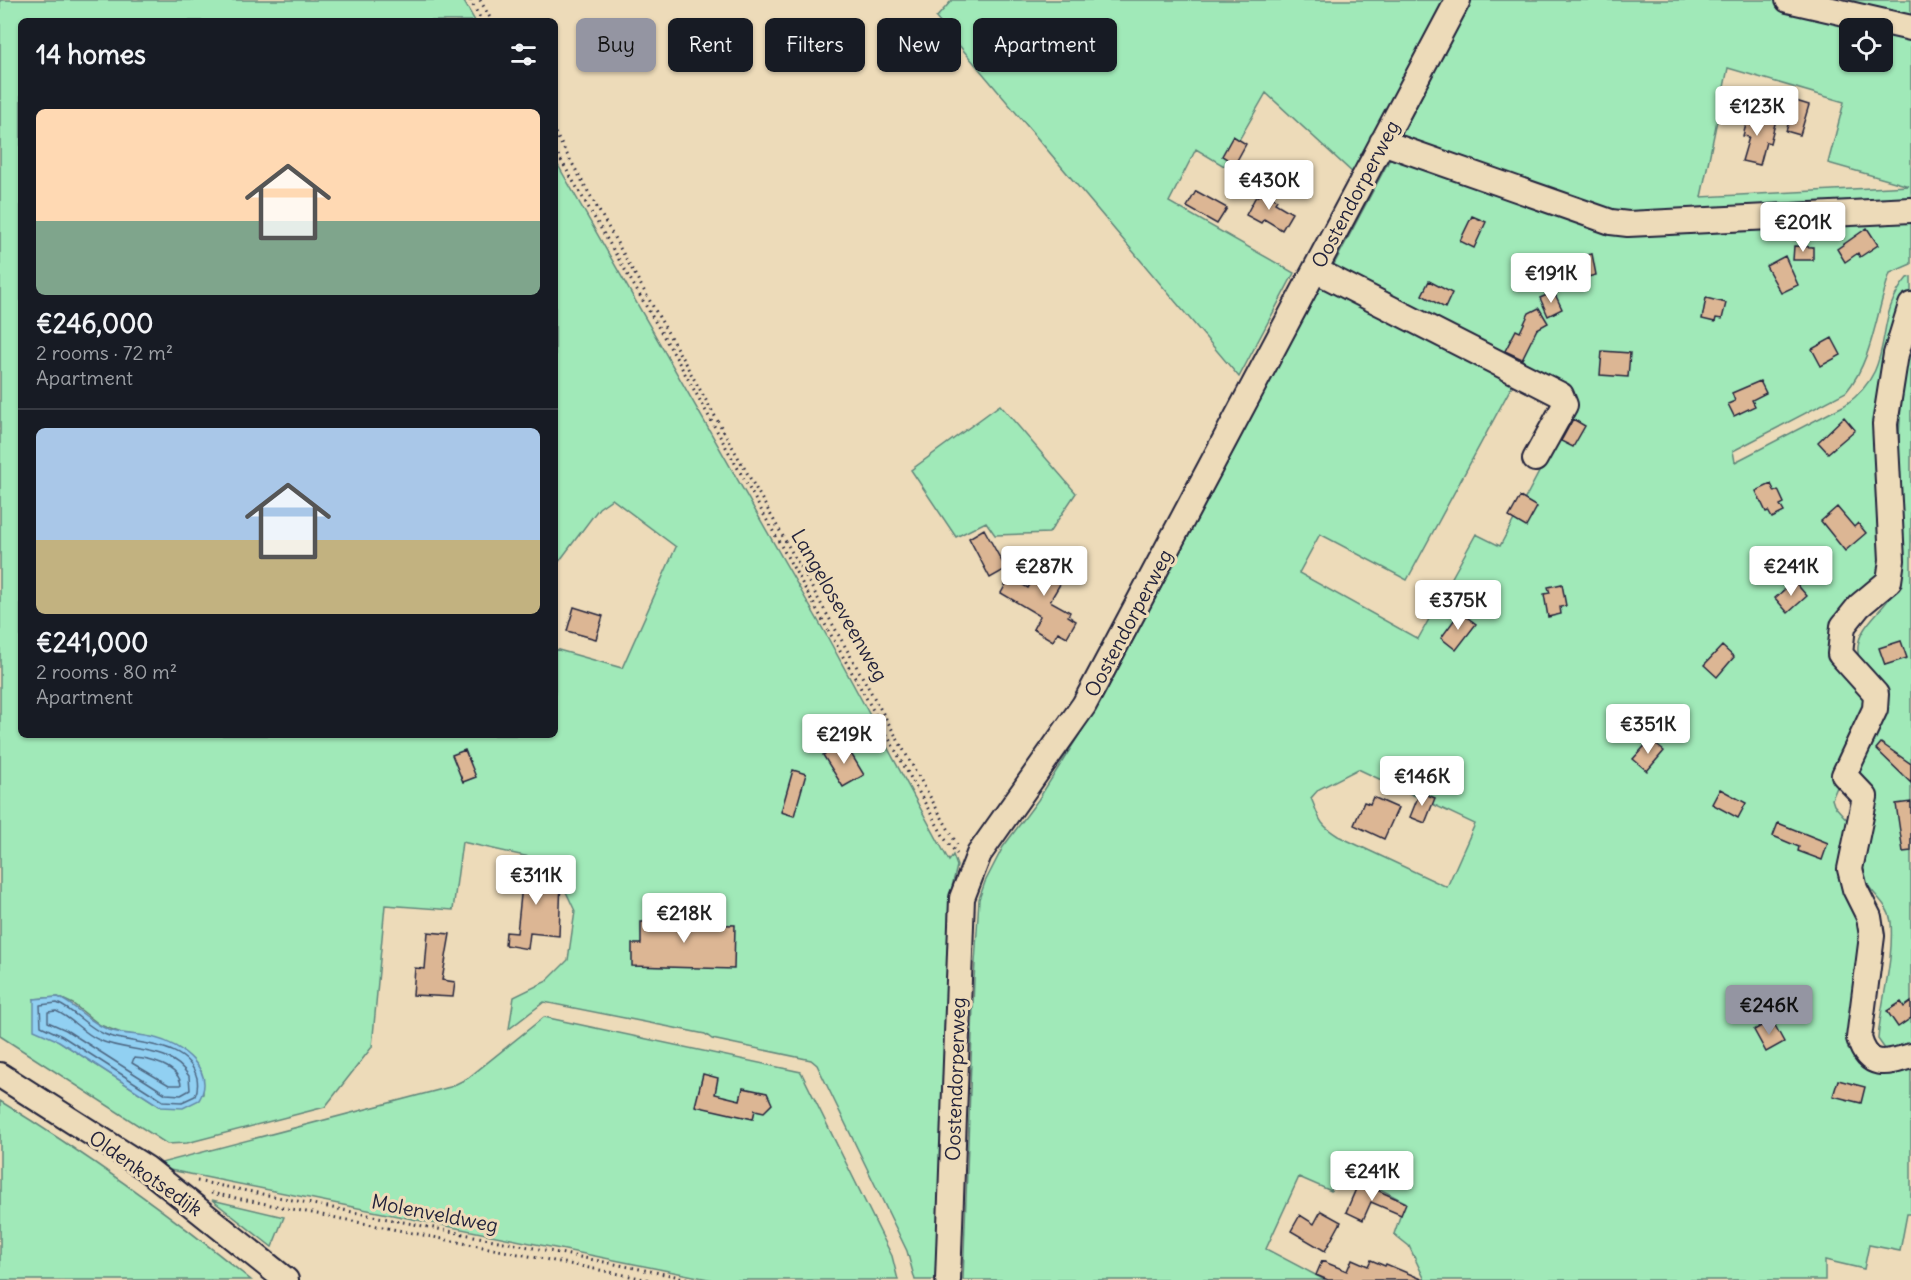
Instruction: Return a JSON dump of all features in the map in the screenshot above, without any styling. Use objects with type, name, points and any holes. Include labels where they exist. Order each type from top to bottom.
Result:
[{"type":"street","name":"Oostendorperweg","points":[[948,1280],[962,898],[970,871],[979,854],[1084,705],[1458,0]]},
{"type":"street","points":[[1788,0],[1911,28]]},
{"type":"street","points":[[1382,142],[1611,222],[1628,224],[1911,210]]},
{"type":"street","points":[[1315,270],[1561,395],[1565,405],[1535,459]]},
{"type":"street","points":[[1911,305],[1896,354],[1886,424],[1892,560],[1889,581],[1859,606],[1843,626],[1840,654],[1876,694],[1875,709],[1844,775],[1866,798],[1850,869],[1855,889],[1869,917],[1872,936],[1859,1038],[1864,1053],[1876,1062],[1892,1062],[1911,1056]]},
{"type":"street","name":"Oldenkotsedijk","points":[[0,1075],[176,1191],[286,1280]]},
{"type":"path","points":[[470,0],[480,18]]},
{"type":"path","points":[[480,0],[490,18]]},
{"type":"path","name":"Langeloseveenweg","points":[[558,138],[954,837],[970,871]]},
{"type":"path","name":"Langeloseveenweg","points":[[558,155],[674,354],[945,839],[970,871]]},
{"type":"path","name":"Molenveldweg","points":[[176,1191],[190,1180],[695,1280]]},
{"type":"path","name":"Molenveldweg","points":[[176,1191],[197,1190],[650,1280]]},
{"type":"green space","points":[[0,0],[463,0],[473,18],[18,18],[18,738],[558,738],[558,650],[622,668],[676,547],[612,499],[599,508],[558,563],[558,165],[828,638],[949,861],[953,855],[957,866],[949,899],[937,1280],[915,1280],[907,1251],[817,1065],[811,1060],[712,1039],[705,1034],[544,1002],[509,1029],[514,997],[547,981],[568,960],[575,911],[552,862],[462,842],[453,910],[385,905],[372,1047],[325,1107],[187,1143],[167,1144],[0,1036]],"holes":[[[58,997],[73,1004],[100,1025],[124,1034],[144,1036],[201,1071],[203,1094],[161,1107],[59,1041],[34,999]]]},
{"type":"green space","points":[[952,0],[1449,0],[1353,173],[1266,93],[1224,166],[1196,149],[1169,202],[1294,273],[1239,377],[982,72],[1117,72],[1117,18],[973,18],[973,62],[961,48],[961,18],[936,18]]},
{"type":"green space","points":[[1472,0],[1774,0],[1849,18],[1839,18],[1839,72],[1893,72],[1893,29],[1911,33],[1911,202],[1629,217],[1400,138]],"holes":[[[1728,68],[1844,102],[1828,163],[1909,186],[1701,197]]]},
{"type":"green space","points":[[1829,0],[1911,0],[1911,19]]},
{"type":"green space","points":[[1392,155],[1607,227],[1911,214],[1911,264],[1890,273],[1868,351],[1846,392],[1733,451],[1735,462],[1845,405],[1862,390],[1873,375],[1879,359],[1889,310],[1896,294],[1907,278],[1911,277],[1911,293],[1892,365],[1888,561],[1845,641],[1866,699],[1853,749],[1832,799],[1834,805],[1850,823],[1875,918],[1869,1053],[1911,1065],[1911,1214],[1907,1214],[1900,1251],[1869,1245],[1864,1269],[1825,1260],[1825,1280],[1425,1280],[1409,1246],[1394,1234],[1405,1202],[1340,1168],[1331,1191],[1299,1177],[1266,1249],[1325,1280],[963,1280],[974,979],[979,899],[985,882],[1003,847],[1038,800],[1103,697],[1323,282],[1515,380],[1407,580],[1320,534],[1299,573],[1418,639],[1476,534],[1500,546],[1575,404],[1331,270]],"holes":[[[1358,769],[1475,824],[1447,887],[1338,836],[1323,824],[1311,798],[1319,789]]]},
{"type":"green space","points":[[1911,343],[1911,1051],[1885,1049],[1878,1039],[1891,952],[1891,922],[1887,910],[1868,885],[1861,869],[1855,831],[1855,781],[1858,763],[1874,729],[1878,712],[1875,698],[1860,664],[1858,647],[1860,638],[1864,629],[1898,585],[1901,574],[1899,429],[1905,371]]},
{"type":"green space","points":[[1000,405],[1076,493],[1049,533],[995,535],[986,522],[956,537],[911,470]]},
{"type":"green space","points":[[544,1017],[801,1072],[892,1256],[898,1280],[713,1280],[170,1170],[161,1163],[450,1087],[468,1078]]},
{"type":"green space","points":[[0,1101],[128,1186],[251,1280],[0,1280]]},
{"type":"green space","points":[[212,1200],[284,1217],[272,1247]]},
{"type":"water","points":[[58,997],[109,1030],[165,1041],[185,1053],[194,1060],[203,1079],[203,1089],[199,1100],[183,1108],[161,1107],[59,1041],[34,1030],[34,999]]},
{"type":"building","points":[[1796,101],[1809,105],[1800,135],[1786,131]]},
{"type":"building","points":[[1749,113],[1776,120],[1770,143],[1766,142],[1760,165],[1742,161],[1749,137],[1743,136]]},
{"type":"building","points":[[1233,136],[1246,144],[1235,164],[1222,156]]},
{"type":"building","points":[[1268,189],[1272,197],[1277,200],[1275,203],[1292,213],[1282,230],[1264,219],[1261,223],[1246,215],[1255,198]]},
{"type":"building","points":[[1196,191],[1227,208],[1217,224],[1187,207]]},
{"type":"building","points":[[1472,216],[1486,222],[1474,248],[1460,241]]},
{"type":"building","points":[[1867,228],[1878,245],[1860,257],[1858,253],[1845,262],[1837,249]]},
{"type":"building","points":[[1794,246],[1813,247],[1813,260],[1793,260]]},
{"type":"building","points":[[1592,254],[1596,275],[1575,280],[1571,258]]},
{"type":"building","points":[[1785,256],[1798,285],[1781,293],[1766,266]]},
{"type":"building","points":[[1429,281],[1452,293],[1445,308],[1422,295]]},
{"type":"building","points":[[1554,292],[1562,309],[1548,316],[1540,298]]},
{"type":"building","points":[[1706,298],[1726,303],[1722,319],[1716,318],[1715,322],[1702,319]]},
{"type":"building","points":[[1539,308],[1548,323],[1537,329],[1522,359],[1505,351],[1516,330],[1520,332],[1529,313]]},
{"type":"building","points":[[1832,338],[1841,355],[1821,366],[1812,349]]},
{"type":"building","points":[[1602,351],[1630,353],[1628,377],[1600,375]]},
{"type":"building","points":[[1760,381],[1766,393],[1752,400],[1755,406],[1734,416],[1728,404],[1735,401],[1732,393]]},
{"type":"building","points":[[1844,417],[1855,430],[1828,453],[1818,442]]},
{"type":"building","points":[[1573,419],[1585,426],[1573,447],[1561,441]]},
{"type":"building","points":[[1771,484],[1775,492],[1778,490],[1784,503],[1780,505],[1784,512],[1772,518],[1768,511],[1766,512],[1756,491]]},
{"type":"building","points":[[1520,497],[1537,507],[1526,527],[1509,517]]},
{"type":"building","points":[[1837,507],[1854,527],[1858,523],[1866,533],[1845,551],[1821,521]]},
{"type":"building","points":[[984,529],[1006,569],[990,578],[969,538]]},
{"type":"building","points":[[1050,550],[1072,564],[1050,601],[1070,612],[1068,616],[1076,621],[1067,637],[1058,632],[1053,641],[1033,629],[1040,616],[1001,593],[1010,577],[1028,588]]},
{"type":"building","points":[[1794,581],[1807,596],[1788,613],[1775,598]]},
{"type":"building","points":[[1562,584],[1566,606],[1560,607],[1561,614],[1548,617],[1544,594],[1550,593],[1548,587]]},
{"type":"building","points":[[574,607],[603,616],[596,639],[567,631]]},
{"type":"building","points":[[1460,612],[1476,624],[1456,650],[1441,638]]},
{"type":"building","points":[[1901,641],[1907,658],[1885,665],[1879,648]]},
{"type":"building","points":[[1722,646],[1734,657],[1717,677],[1704,665]]},
{"type":"building","points":[[1650,740],[1664,751],[1647,771],[1633,759]]},
{"type":"building","points":[[844,742],[864,775],[843,787],[823,755]]},
{"type":"building","points":[[1881,743],[1911,764],[1911,783],[1876,749]]},
{"type":"building","points":[[465,750],[476,777],[463,782],[452,755]]},
{"type":"building","points":[[793,770],[806,774],[794,816],[781,812]]},
{"type":"building","points":[[1720,789],[1746,803],[1738,818],[1712,804]]},
{"type":"building","points":[[1420,792],[1435,798],[1425,823],[1410,817]]},
{"type":"building","points":[[1373,797],[1398,808],[1384,839],[1354,825],[1364,802],[1370,804]]},
{"type":"building","points":[[1911,802],[1911,851],[1903,852],[1896,804]]},
{"type":"building","points":[[1778,823],[1828,843],[1822,860],[1798,851],[1799,847],[1773,836]]},
{"type":"building","points":[[516,860],[540,864],[538,878],[561,879],[559,936],[530,933],[528,949],[505,945],[506,932],[517,933],[523,876],[513,874]]},
{"type":"building","points":[[649,908],[668,909],[668,923],[735,925],[734,969],[632,966],[632,944],[641,944],[641,922],[648,922]]},
{"type":"building","points":[[428,932],[450,934],[442,980],[455,982],[453,997],[413,995],[415,968],[425,969]]},
{"type":"building","points":[[1901,1002],[1904,1007],[1911,1002],[1911,1018],[1898,1027],[1887,1011]]},
{"type":"building","points":[[1772,1020],[1784,1042],[1766,1052],[1754,1030]]},
{"type":"building","points":[[703,1074],[718,1078],[715,1094],[740,1100],[743,1088],[767,1093],[772,1104],[764,1112],[755,1110],[753,1119],[695,1106]]},
{"type":"building","points":[[1838,1080],[1865,1087],[1861,1103],[1833,1096]]},
{"type":"building","points":[[1359,1182],[1406,1203],[1401,1215],[1371,1202],[1363,1220],[1346,1212]]},
{"type":"building","points":[[1321,1211],[1341,1222],[1325,1251],[1291,1231],[1300,1215],[1314,1224]]},
{"type":"building","points":[[1352,1259],[1368,1266],[1371,1260],[1385,1266],[1386,1264],[1424,1280],[1328,1280],[1316,1275],[1322,1261],[1347,1271]]}]
